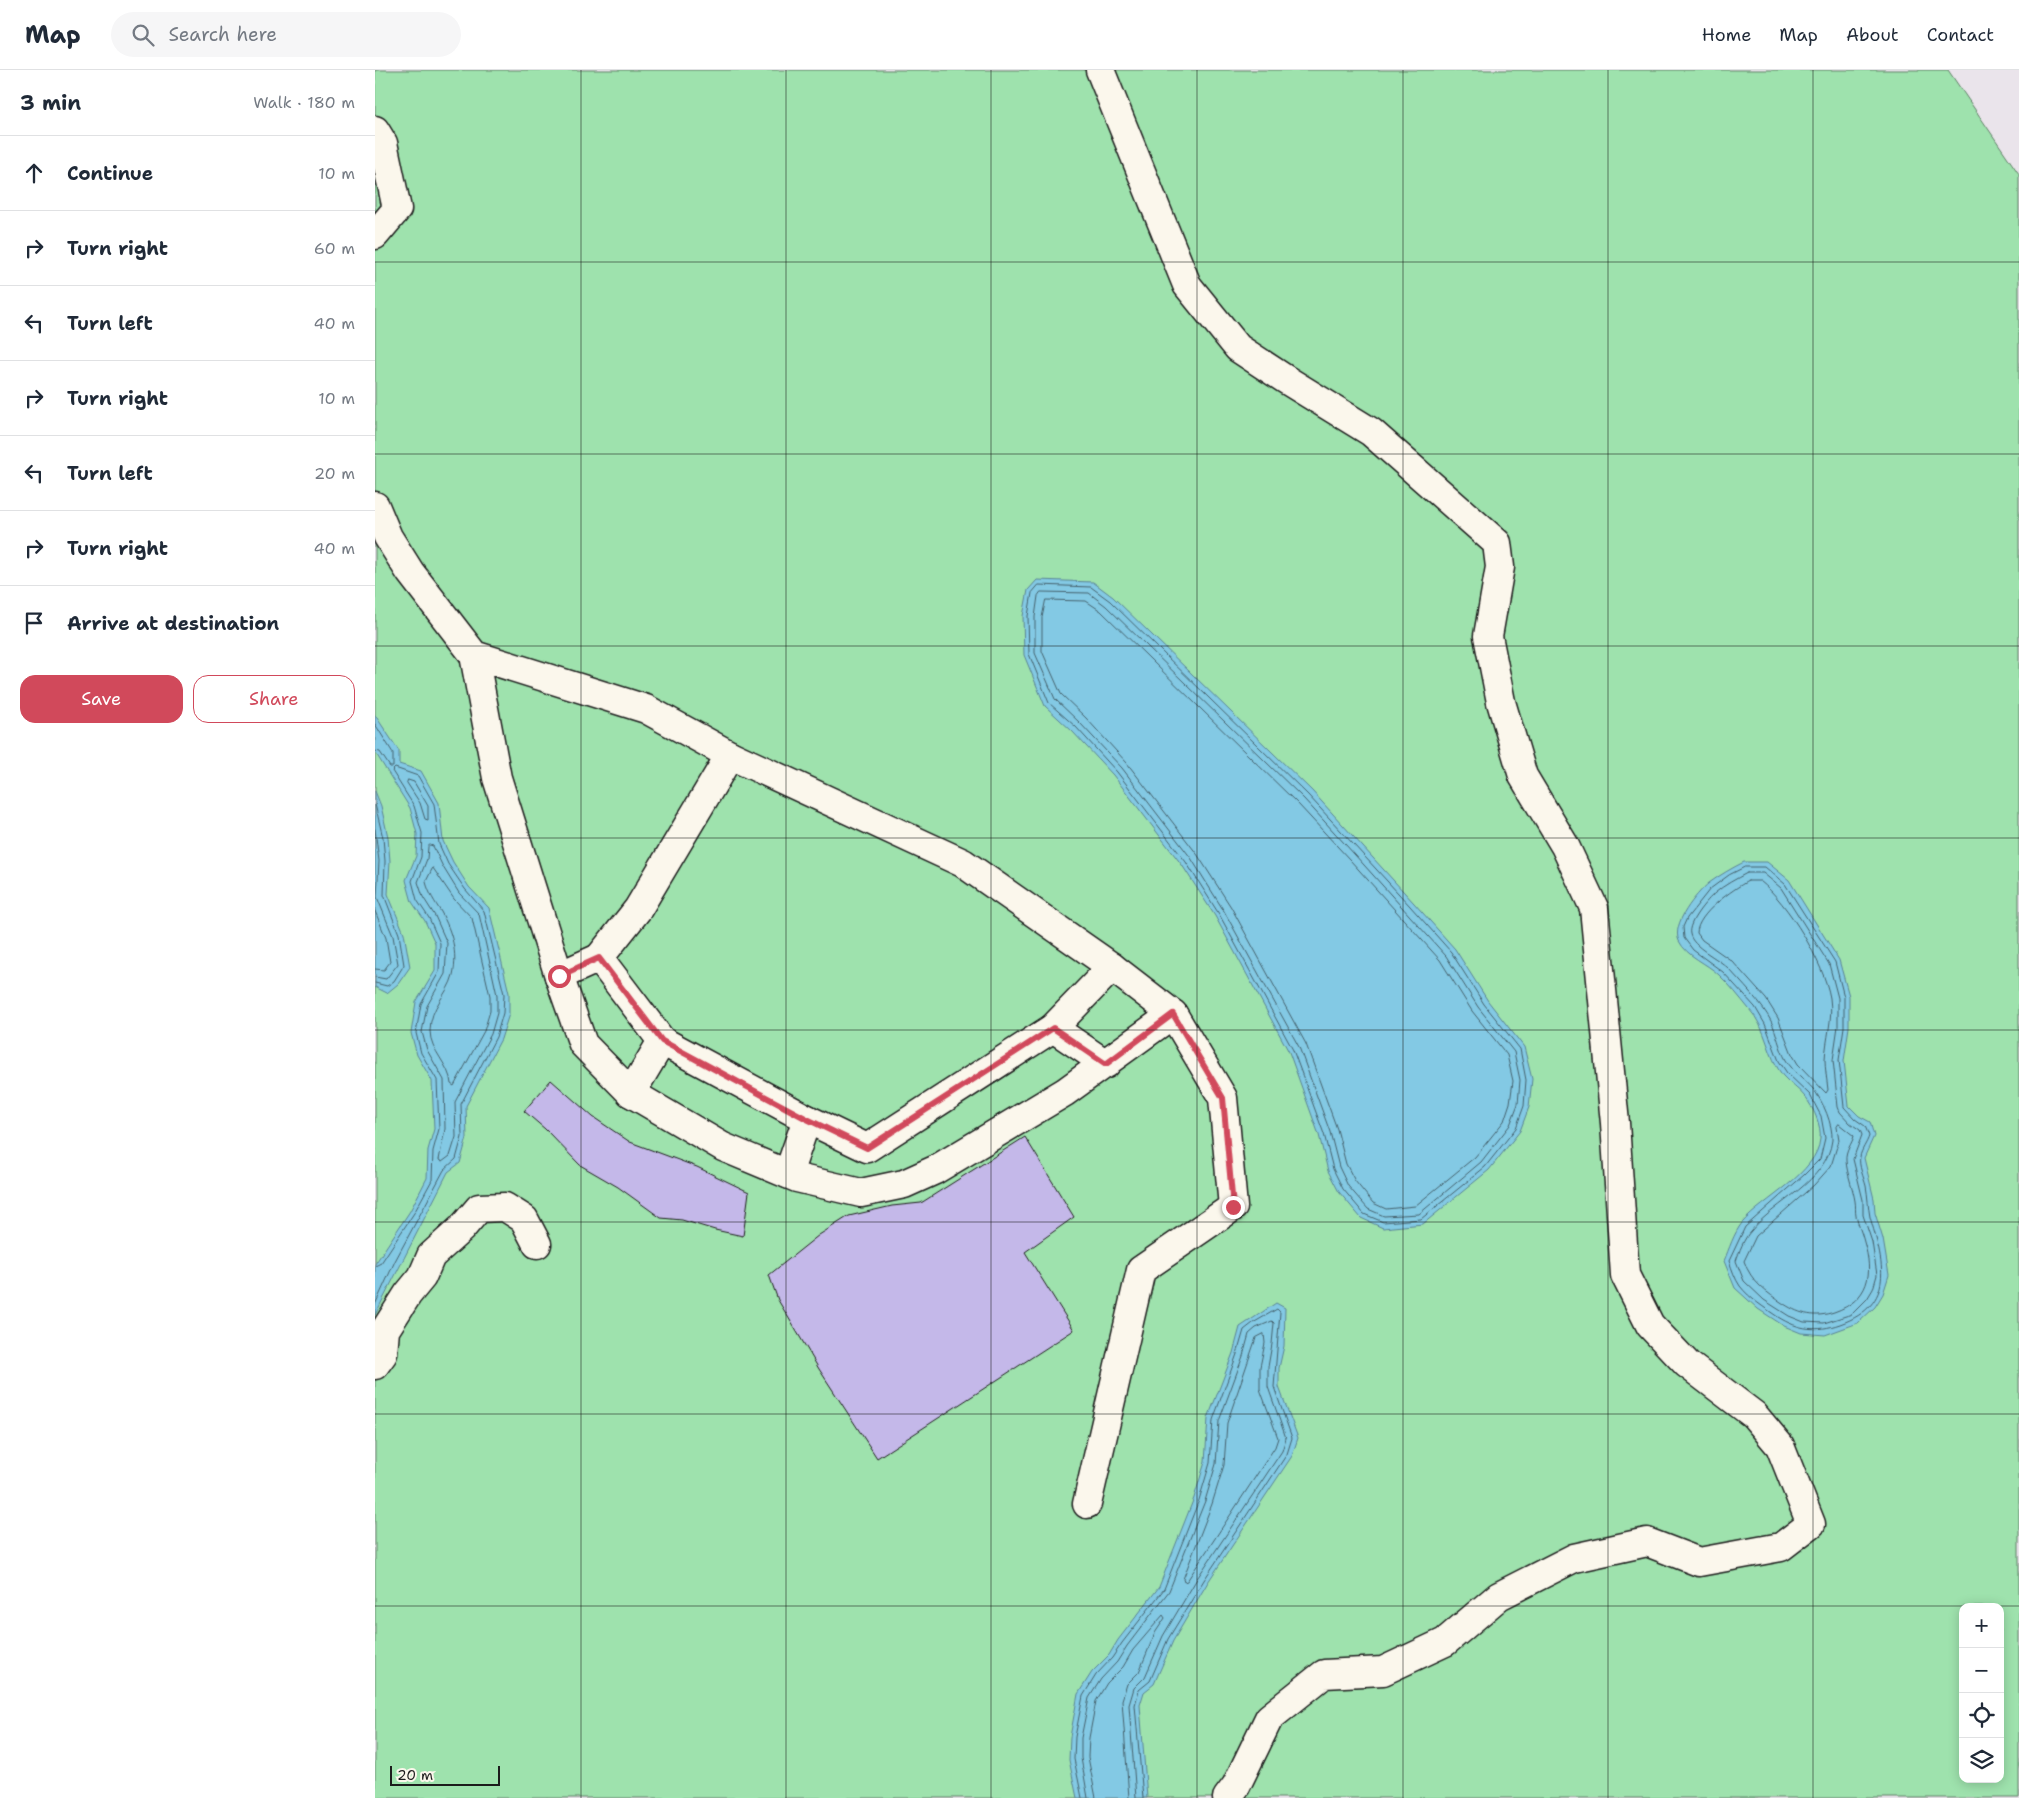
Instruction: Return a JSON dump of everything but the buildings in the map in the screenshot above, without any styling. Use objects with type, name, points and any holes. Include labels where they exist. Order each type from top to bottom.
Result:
[{"type":"street","points":[[1100,70],[1187,285],[1238,348],[1371,432],[1497,543],[1499,567],[1488,636],[1501,702],[1523,776],[1565,846],[1594,908],[1615,1123],[1625,1276],[1650,1325],[1687,1364],[1755,1415],[1780,1446],[1811,1524],[1781,1547],[1699,1562],[1647,1542],[1574,1558],[1499,1596],[1445,1642],[1383,1671],[1324,1674],[1269,1718],[1236,1786],[1227,1798]]},
{"type":"street","points":[[375,130],[383,144],[397,209],[375,235]]},
{"type":"street","points":[[375,506],[389,537],[410,572],[474,655],[497,778],[559,976],[583,1044],[631,1093],[723,1147],[797,1178],[861,1193],[904,1184],[935,1170],[1065,1092],[1173,1014]]},
{"type":"street","points":[[474,655],[646,708],[730,755],[963,863],[1112,968],[1173,1014],[1223,1098],[1233,1207],[1141,1270],[1087,1504]]},
{"type":"street","points":[[559,976],[599,958],[637,909],[730,755]]},
{"type":"street","points":[[599,958],[662,1041],[807,1119],[867,1148],[1053,1028],[1112,968]]},
{"type":"street","points":[[1053,1028],[1106,1064]]},
{"type":"street","points":[[631,1093],[662,1041]]},
{"type":"street","points":[[788,1174],[807,1119]]},
{"type":"street","points":[[375,1365],[383,1354],[385,1330],[408,1294],[422,1277],[431,1256],[462,1228],[479,1208],[505,1207],[524,1219],[537,1244]]},
{"type":"green space","points":[[375,70],[1948,70],[2019,174],[2019,1798],[375,1798]]},
{"type":"water","points":[[1037,580],[1093,582],[1113,597],[1312,791],[1455,949],[1488,1001],[1524,1047],[1532,1079],[1529,1107],[1520,1131],[1489,1170],[1423,1224],[1383,1228],[1361,1218],[1339,1192],[1328,1171],[1319,1135],[1289,1052],[1215,916],[1182,865],[1113,775],[1072,731],[1045,706],[1024,655],[1023,616],[1028,590]]},
{"type":"water","points":[[375,715],[399,751],[399,764],[421,771],[439,803],[443,841],[453,862],[469,887],[489,908],[509,993],[509,1014],[501,1039],[466,1106],[467,1138],[460,1163],[448,1172],[375,1315],[375,1264],[410,1211],[427,1178],[428,1150],[434,1129],[432,1081],[417,1055],[411,1033],[416,1002],[435,971],[435,943],[425,921],[412,902],[406,880],[416,856],[417,834],[410,808],[375,752]]},
{"type":"water","points":[[375,791],[381,806],[388,837],[390,861],[388,894],[404,933],[410,967],[398,984],[387,993],[375,987]]},
{"type":"water","points":[[1744,862],[1767,862],[1789,880],[1839,960],[1849,996],[1849,1027],[1844,1061],[1849,1106],[1859,1116],[1870,1122],[1874,1136],[1864,1158],[1874,1199],[1875,1213],[1883,1239],[1889,1275],[1883,1294],[1875,1307],[1858,1323],[1825,1335],[1801,1333],[1784,1326],[1758,1309],[1735,1288],[1724,1261],[1734,1236],[1742,1223],[1800,1174],[1817,1151],[1820,1139],[1818,1123],[1811,1106],[1803,1094],[1783,1076],[1773,1060],[1760,1025],[1755,1017],[1723,979],[1683,947],[1677,934],[1678,926],[1686,910],[1698,894],[1713,880]]},
{"type":"water","points":[[1276,1303],[1285,1308],[1284,1346],[1279,1368],[1279,1387],[1298,1438],[1292,1456],[1208,1582],[1173,1641],[1154,1684],[1144,1692],[1140,1705],[1147,1798],[1077,1798],[1069,1760],[1070,1737],[1078,1694],[1092,1672],[1109,1655],[1118,1640],[1159,1587],[1194,1498],[1205,1462],[1208,1418],[1233,1353],[1240,1327]]},
{"type":"route","points":[[559,976],[599,958],[662,1041],[807,1119],[867,1148],[1053,1028],[1106,1064],[1173,1014],[1223,1098],[1233,1207]]}]
